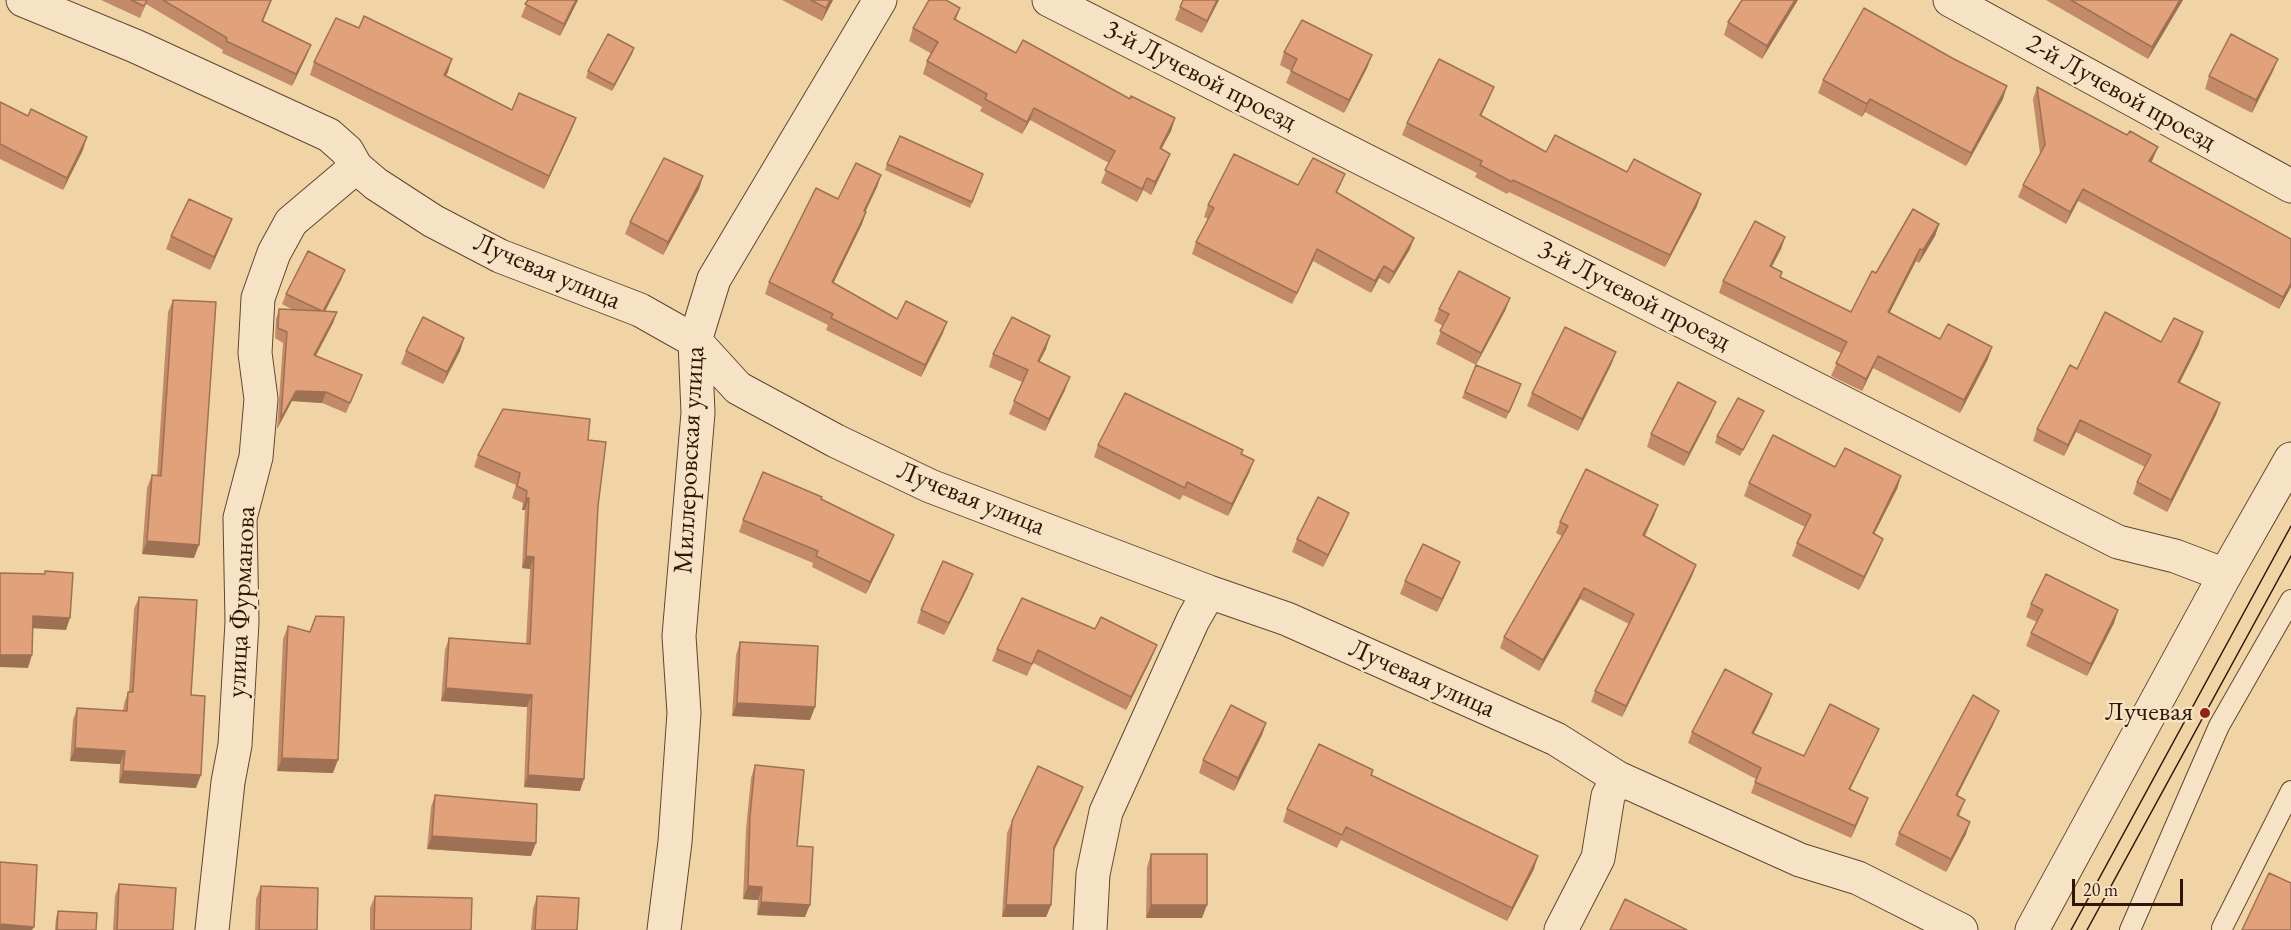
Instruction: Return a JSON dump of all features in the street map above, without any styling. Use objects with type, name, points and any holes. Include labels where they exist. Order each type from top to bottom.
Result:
[{"type":"street","name":"Лучевая улица","points":[[22,0],[135,46],[329,135],[346,152],[356,167],[376,184],[433,221],[500,256],[640,310],[694,341],[738,388],[836,441],[930,486],[1209,592],[1287,619],[1556,739],[1618,778],[1800,860],[1858,878],[1961,930]]},
{"type":"street","name":"Миллеровская улица","points":[[664,930],[675,842],[684,713],[679,636],[698,413],[694,341],[714,279],[880,0]]},
{"type":"street","name":"3-й Лучевой проезд","points":[[1049,0],[2118,542],[2175,556],[2225,575]]},
{"type":"street","name":"2-й Лучевой проезд","points":[[1950,0],[2291,186]]},
{"type":"street","name":"улица Фурманова","points":[[212,930],[228,782],[235,745],[242,622],[240,518],[256,457],[261,399],[255,353],[258,298],[274,253],[291,222],[356,167]]},
{"type":"street","points":[[2032,930],[2225,575],[2291,459]]},
{"type":"street","points":[[1090,930],[1093,874],[1106,812],[1193,620],[1209,592]]},
{"type":"street","points":[[1561,930],[1598,858],[1608,796],[1618,778]]},
{"type":"lane","points":[[2130,930],[2219,726],[2291,600]]},
{"type":"lane","points":[[2223,928],[2291,791]]},
{"type":"building","points":[[131,0],[147,0],[144,6]]},
{"type":"building","points":[[163,0],[271,0],[262,21],[311,45],[296,74],[226,41],[227,38]]},
{"type":"building","points":[[528,0],[576,0],[564,24],[525,4]]},
{"type":"building","points":[[811,0],[830,0],[826,8]]},
{"type":"building","points":[[929,0],[946,0],[960,8],[954,19],[1016,53],[1023,40],[1130,99],[1131,96],[1175,118],[1160,148],[1170,154],[1155,182],[1147,178],[1142,189],[1105,170],[1115,151],[1034,108],[1027,122],[985,99],[987,94],[927,61],[938,42],[913,28]]},
{"type":"building","points":[[1183,0],[1217,0],[1207,21],[1180,7]]},
{"type":"building","points":[[1742,0],[1795,0],[1767,46],[1728,22]]},
{"type":"building","points":[[2071,0],[2180,0],[2152,47]]},
{"type":"building","points":[[1864,8],[2007,86],[1971,153],[1870,99],[1867,104],[1823,80]]},
{"type":"building","points":[[364,16],[452,59],[444,75],[512,110],[519,93],[576,118],[549,176],[314,62],[336,18],[359,28]]},
{"type":"building","points":[[1302,20],[1372,55],[1349,100],[1291,71],[1297,59],[1284,52]]},
{"type":"building","points":[[608,34],[634,48],[614,85],[588,71]]},
{"type":"building","points":[[2231,34],[2278,59],[2256,100],[2209,76]]},
{"type":"building","points":[[1439,59],[1494,87],[1480,115],[1546,152],[1555,135],[1627,172],[1634,159],[1701,194],[1670,255],[1513,180],[1512,182],[1480,165],[1482,161],[1407,123]]},
{"type":"building","points":[[2037,87],[2127,135],[2130,131],[2158,147],[2149,161],[2291,239],[2291,283],[2283,297],[2083,189],[2070,212],[2023,185],[2045,145]]},
{"type":"building","points":[[0,102],[28,116],[31,109],[87,137],[67,178],[0,144]]},
{"type":"building","points":[[900,136],[983,174],[972,202],[887,164]]},
{"type":"building","points":[[1234,154],[1298,185],[1313,158],[1345,174],[1336,192],[1414,238],[1394,272],[1384,266],[1375,281],[1317,249],[1297,293],[1196,242],[1214,208],[1208,205]]},
{"type":"building","points":[[664,158],[703,176],[668,242],[630,222]]},
{"type":"building","points":[[856,163],[881,175],[832,282],[897,319],[906,301],[947,322],[925,365],[831,318],[833,314],[769,282],[816,188],[838,199]]},
{"type":"building","points":[[189,199],[232,219],[214,257],[171,236]]},
{"type":"building","points":[[1913,209],[1939,224],[1923,250],[1920,249],[1888,312],[1940,339],[1948,324],[1992,347],[1964,400],[1878,356],[1866,379],[1836,363],[1847,342],[1723,281],[1755,221],[1785,237],[1770,266],[1782,272],[1780,277],[1851,312],[1872,271],[1876,273]]},
{"type":"building","points":[[308,251],[345,270],[323,311],[337,312],[314,355],[362,375],[350,403],[326,392],[296,391],[281,418],[287,332],[278,328],[279,309],[322,311],[286,294]]},
{"type":"building","points":[[1459,271],[1510,298],[1481,353],[1440,331],[1449,314],[1439,309]]},
{"type":"building","points":[[173,300],[216,302],[199,545],[147,541],[152,475],[161,476]]},
{"type":"building","points":[[2105,312],[2161,342],[2174,318],[2203,332],[2178,382],[2220,403],[2171,500],[2137,482],[2151,455],[2080,420],[2068,445],[2037,429],[2070,365],[2077,369]]},
{"type":"building","points":[[423,317],[464,338],[447,372],[406,351]]},
{"type":"building","points":[[1012,317],[1050,336],[1038,361],[1070,377],[1049,419],[1014,401],[1028,370],[993,354]]},
{"type":"building","points":[[1565,327],[1616,352],[1582,419],[1532,393]]},
{"type":"building","points":[[1476,365],[1521,384],[1509,412],[1465,392]]},
{"type":"building","points":[[1678,382],[1716,402],[1689,453],[1651,434]]},
{"type":"building","points":[[1125,393],[1243,450],[1241,454],[1254,460],[1232,504],[1187,482],[1185,488],[1098,445]]},
{"type":"building","points":[[1738,398],[1764,411],[1743,450],[1717,436]]},
{"type":"building","points":[[503,409],[590,419],[588,440],[606,442],[598,506],[584,779],[528,775],[532,695],[446,688],[449,638],[530,644],[534,557],[526,556],[529,498],[526,498],[527,491],[517,486],[520,473],[478,455]]},
{"type":"building","points":[[1773,435],[1835,467],[1845,448],[1901,476],[1873,533],[1883,539],[1864,577],[1797,543],[1811,515],[1749,483]]},
{"type":"building","points":[[1586,469],[1658,505],[1643,535],[1696,565],[1626,706],[1595,691],[1634,614],[1584,588],[1543,660],[1504,637],[1568,526],[1560,522]]},
{"type":"building","points":[[763,472],[822,497],[821,499],[894,535],[870,582],[816,556],[818,551],[743,520]]},
{"type":"building","points":[[1318,497],[1349,513],[1328,555],[1297,539]]},
{"type":"building","points":[[1423,544],[1460,562],[1442,599],[1405,581]]},
{"type":"building","points":[[943,561],[973,574],[949,623],[921,610]]},
{"type":"building","points":[[45,571],[73,573],[70,618],[33,616],[32,655],[0,655],[0,573],[45,574]]},
{"type":"building","points":[[2046,574],[2118,610],[2091,664],[2031,633],[2043,610],[2031,604]]},
{"type":"building","points":[[139,597],[197,600],[191,695],[205,696],[201,775],[123,771],[125,751],[75,748],[77,708],[127,711],[128,692],[133,692]]},
{"type":"building","points":[[1022,598],[1095,629],[1101,617],[1157,645],[1131,697],[1038,650],[1032,664],[997,649]]},
{"type":"building","points":[[316,616],[344,617],[338,760],[282,758],[288,626],[310,632]]},
{"type":"building","points":[[740,642],[818,646],[815,707],[737,703]]},
{"type":"building","points":[[1725,669],[1772,694],[1752,733],[1804,756],[1830,704],[1879,729],[1849,789],[1868,798],[1855,826],[1755,782],[1761,768],[1692,732]]},
{"type":"building","points":[[1973,695],[1999,711],[1956,795],[1965,800],[1957,815],[1970,822],[1951,859],[1899,833]]},
{"type":"building","points":[[1231,705],[1266,723],[1238,778],[1203,760]]},
{"type":"building","points":[[1319,744],[1373,770],[1371,775],[1538,856],[1512,908],[1346,827],[1342,835],[1287,809]]},
{"type":"building","points":[[755,765],[804,770],[797,846],[813,847],[810,905],[761,902],[762,887],[748,886],[750,816]]},
{"type":"building","points":[[1038,766],[1083,787],[1054,847],[1051,905],[1006,905],[1012,821]]},
{"type":"building","points":[[435,795],[537,804],[536,843],[432,836]]},
{"type":"building","points":[[1151,854],[1207,854],[1207,905],[1151,905]]},
{"type":"building","points":[[0,862],[37,865],[34,927],[0,924]]},
{"type":"building","points":[[2269,873],[2291,883],[2291,930],[2242,930]]},
{"type":"building","points":[[119,884],[176,888],[173,930],[117,930]]},
{"type":"building","points":[[261,886],[318,888],[317,930],[259,930]]},
{"type":"building","points":[[375,896],[472,898],[471,930],[374,930]]},
{"type":"building","points":[[537,896],[579,898],[577,930],[535,930]]},
{"type":"building","points":[[1625,899],[1687,930],[1610,930]]},
{"type":"building","points":[[58,911],[97,913],[96,930],[57,930]]},
{"type":"tram line","points":[[2071,930],[2291,526]]},
{"type":"tram line","points":[[2087,930],[2291,556]]},
{"type":"place","name":"Лучевая","points":[[2205,713]]}]
